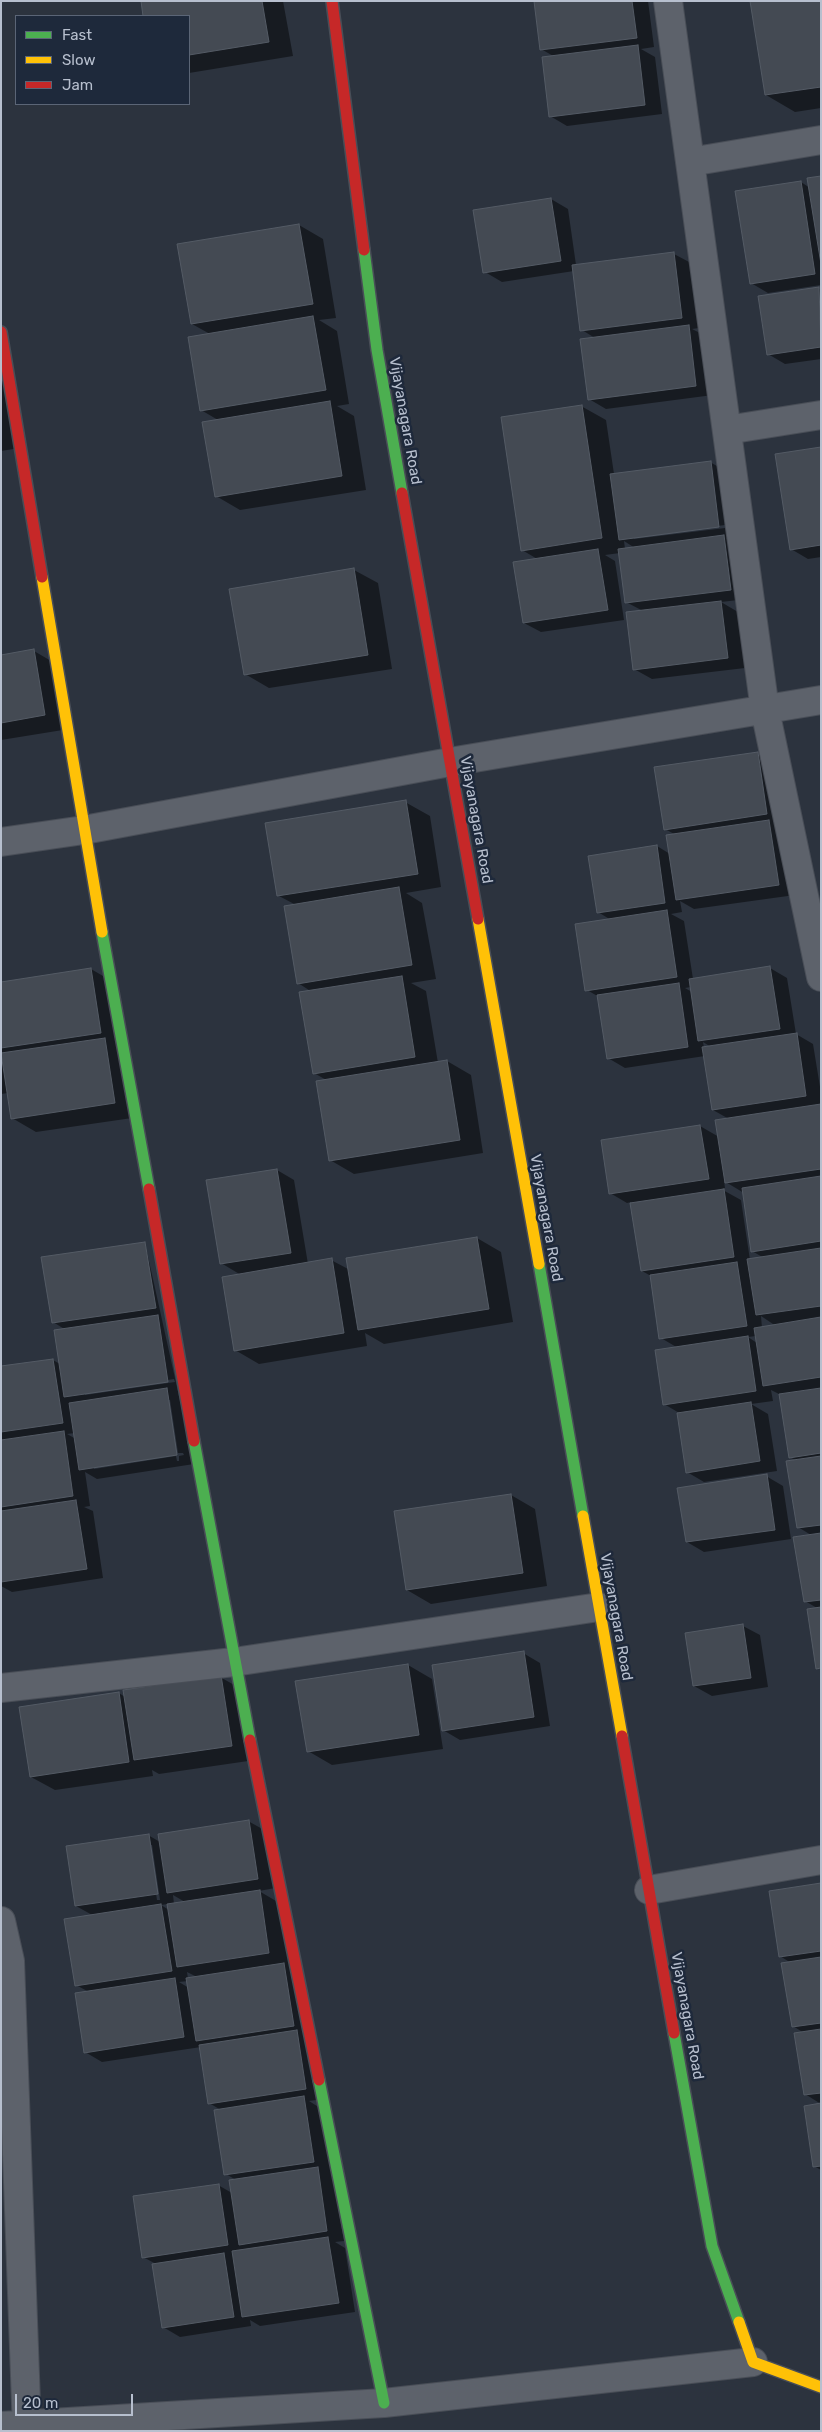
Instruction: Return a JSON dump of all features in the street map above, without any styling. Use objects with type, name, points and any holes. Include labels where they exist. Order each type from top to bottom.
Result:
[{"type":"street","name":"Vijayanagara Road","points":[[332,1],[377,350],[712,2246],[753,2362]]},
{"type":"street","points":[[668,1],[765,710],[819,961]]},
{"type":"street","points":[[690,162],[821,140]]},
{"type":"street","points":[[1,332],[84,830],[234,1662],[384,2403]]},
{"type":"street","points":[[727,430],[821,415]]},
{"type":"street","points":[[1,842],[84,830],[450,762],[821,700]]},
{"type":"street","points":[[1,1688],[234,1662],[599,1607]]},
{"type":"street","points":[[649,1890],[821,1860]]},
{"type":"street","points":[[1,1921],[5,1962],[19,2427],[318,2419],[384,2403],[753,2362],[821,2387]]},
{"type":"building","points":[[141,1],[262,1],[269,42],[190,55],[190,15],[143,15]]},
{"type":"building","points":[[534,1],[632,1],[637,38],[540,50]]},
{"type":"building","points":[[750,1],[821,1],[821,87],[765,95]]},
{"type":"building","points":[[638,45],[645,105],[549,117],[542,57]]},
{"type":"building","points":[[821,176],[821,264],[807,178]]},
{"type":"building","points":[[801,181],[815,274],[750,284],[735,191]]},
{"type":"building","points":[[551,198],[561,261],[483,273],[473,210]]},
{"type":"building","points":[[299,224],[313,304],[191,324],[177,244]]},
{"type":"building","points":[[674,252],[682,318],[580,331],[572,265]]},
{"type":"building","points":[[819,287],[821,347],[767,355],[758,296]]},
{"type":"building","points":[[313,316],[326,390],[200,411],[188,337]]},
{"type":"building","points":[[689,325],[696,386],[588,400],[580,339]]},
{"type":"building","points":[[330,401],[342,476],[215,497],[202,422]]},
{"type":"building","points":[[582,405],[602,538],[521,551],[501,417]]},
{"type":"building","points":[[821,447],[821,545],[790,550],[775,454]]},
{"type":"building","points":[[711,461],[719,527],[619,540],[610,474]]},
{"type":"building","points":[[724,535],[731,590],[625,603],[618,549]]},
{"type":"building","points":[[598,549],[608,610],[523,623],[513,562]]},
{"type":"building","points":[[354,568],[368,655],[244,675],[229,589]]},
{"type":"building","points":[[721,601],[728,658],[633,670],[626,612]]},
{"type":"building","points":[[34,649],[45,715],[1,723],[1,655]]},
{"type":"building","points":[[758,752],[767,814],[664,830],[654,767]]},
{"type":"building","points":[[406,800],[418,874],[277,896],[265,823]]},
{"type":"building","points":[[769,820],[779,885],[676,900],[666,835]]},
{"type":"building","points":[[657,845],[665,903],[597,913],[588,856]]},
{"type":"building","points":[[399,887],[412,965],[297,984],[284,906]]},
{"type":"building","points":[[667,910],[677,977],[585,991],[575,924]]},
{"type":"building","points":[[770,966],[780,1029],[698,1041],[689,979]]},
{"type":"building","points":[[91,968],[101,1033],[1,1048],[1,982]]},
{"type":"building","points":[[402,976],[415,1057],[313,1074],[299,992]]},
{"type":"building","points":[[679,983],[688,1047],[607,1059],[597,995]]},
{"type":"building","points":[[797,1033],[806,1096],[712,1110],[702,1047]]},
{"type":"building","points":[[105,1038],[115,1103],[11,1119],[1,1053]]},
{"type":"building","points":[[447,1060],[460,1140],[329,1161],[316,1081]]},
{"type":"building","points":[[821,1104],[821,1169],[725,1183],[715,1120]]},
{"type":"building","points":[[700,1125],[709,1179],[609,1194],[601,1140]]},
{"type":"building","points":[[277,1169],[291,1253],[220,1264],[206,1180]]},
{"type":"building","points":[[821,1176],[821,1241],[751,1252],[742,1188]]},
{"type":"building","points":[[724,1189],[734,1257],[641,1271],[630,1203]]},
{"type":"building","points":[[477,1237],[489,1309],[358,1330],[346,1258]]},
{"type":"building","points":[[145,1242],[156,1308],[52,1323],[41,1257]]},
{"type":"building","points":[[821,1248],[821,1306],[756,1315],[747,1259]]},
{"type":"building","points":[[332,1258],[344,1333],[234,1351],[222,1277]]},
{"type":"building","points":[[737,1262],[747,1326],[659,1339],[650,1275]]},
{"type":"building","points":[[158,1315],[168,1382],[64,1397],[54,1330]]},
{"type":"building","points":[[821,1317],[821,1377],[763,1386],[754,1328]]},
{"type":"building","points":[[748,1336],[756,1391],[663,1405],[655,1350]]},
{"type":"building","points":[[53,1359],[63,1423],[1,1432],[1,1366]]},
{"type":"building","points":[[167,1388],[177,1455],[79,1470],[69,1403]]},
{"type":"building","points":[[821,1388],[821,1453],[789,1458],[779,1394]]},
{"type":"building","points":[[751,1402],[760,1461],[686,1473],[677,1413]]},
{"type":"building","points":[[64,1431],[73,1496],[1,1507],[1,1440]]},
{"type":"building","points":[[821,1456],[821,1525],[797,1528],[786,1461]]},
{"type":"building","points":[[767,1474],[775,1530],[686,1542],[677,1488]]},
{"type":"building","points":[[511,1494],[523,1573],[406,1590],[394,1511]]},
{"type":"building","points":[[76,1500],[87,1569],[1,1582],[1,1511]]},
{"type":"building","points":[[821,1533],[821,1600],[804,1602],[793,1537]]},
{"type":"building","points":[[821,1607],[821,1668],[816,1669],[807,1609]]},
{"type":"building","points":[[743,1624],[751,1678],[693,1686],[685,1633]]},
{"type":"building","points":[[524,1651],[534,1717],[442,1731],[432,1665]]},
{"type":"building","points":[[408,1664],[419,1735],[307,1752],[295,1681]]},
{"type":"building","points":[[221,1675],[232,1746],[134,1760],[123,1690]]},
{"type":"building","points":[[119,1692],[129,1762],[30,1777],[19,1707]]},
{"type":"building","points":[[249,1820],[258,1879],[167,1893],[158,1834]]},
{"type":"building","points":[[149,1834],[158,1894],[75,1906],[66,1846]]},
{"type":"building","points":[[821,1883],[821,1951],[779,1957],[769,1891]]},
{"type":"building","points":[[260,1890],[269,1953],[177,1967],[167,1904]]},
{"type":"building","points":[[161,1904],[172,1971],[75,1986],[64,1919]]},
{"type":"building","points":[[821,1957],[821,2023],[792,2027],[781,1963]]},
{"type":"building","points":[[284,1963],[294,2026],[196,2041],[186,1978]]},
{"type":"building","points":[[175,1978],[184,2037],[84,2053],[75,1993]]},
{"type":"building","points":[[821,2029],[821,2093],[804,2095],[794,2033]]},
{"type":"building","points":[[297,2030],[306,2089],[208,2104],[199,2045]]},
{"type":"building","points":[[304,2096],[314,2162],[224,2175],[214,2110]]},
{"type":"building","points":[[821,2103],[821,2166],[813,2167],[804,2106]]},
{"type":"building","points":[[318,2167],[327,2231],[239,2245],[229,2180]]},
{"type":"building","points":[[219,2184],[228,2245],[142,2258],[133,2196]]},
{"type":"building","points":[[328,2237],[339,2303],[242,2317],[232,2251]]},
{"type":"building","points":[[224,2253],[234,2317],[162,2328],[152,2264]]},
{"type":"traffic: fast","points":[[364,250],[377,350],[402,493]]},
{"type":"traffic: fast","points":[[102,932],[149,1189]]},
{"type":"traffic: fast","points":[[539,1264],[583,1516]]},
{"type":"traffic: fast","points":[[194,1441],[250,1740]]},
{"type":"traffic: fast","points":[[674,2033],[712,2246],[739,2322]]},
{"type":"traffic: fast","points":[[319,2080],[384,2403]]},
{"type":"traffic: slow","points":[[42,577],[102,932]]},
{"type":"traffic: slow","points":[[478,919],[539,1264]]},
{"type":"traffic: slow","points":[[583,1516],[622,1736]]},
{"type":"traffic: slow","points":[[739,2322],[753,2362],[821,2387]]},
{"type":"traffic: jam","points":[[332,1],[364,250]]},
{"type":"traffic: jam","points":[[1,332],[42,577]]},
{"type":"traffic: jam","points":[[402,493],[478,919]]},
{"type":"traffic: jam","points":[[149,1189],[194,1441]]},
{"type":"traffic: jam","points":[[622,1736],[674,2033]]},
{"type":"traffic: jam","points":[[250,1740],[319,2080]]}]
